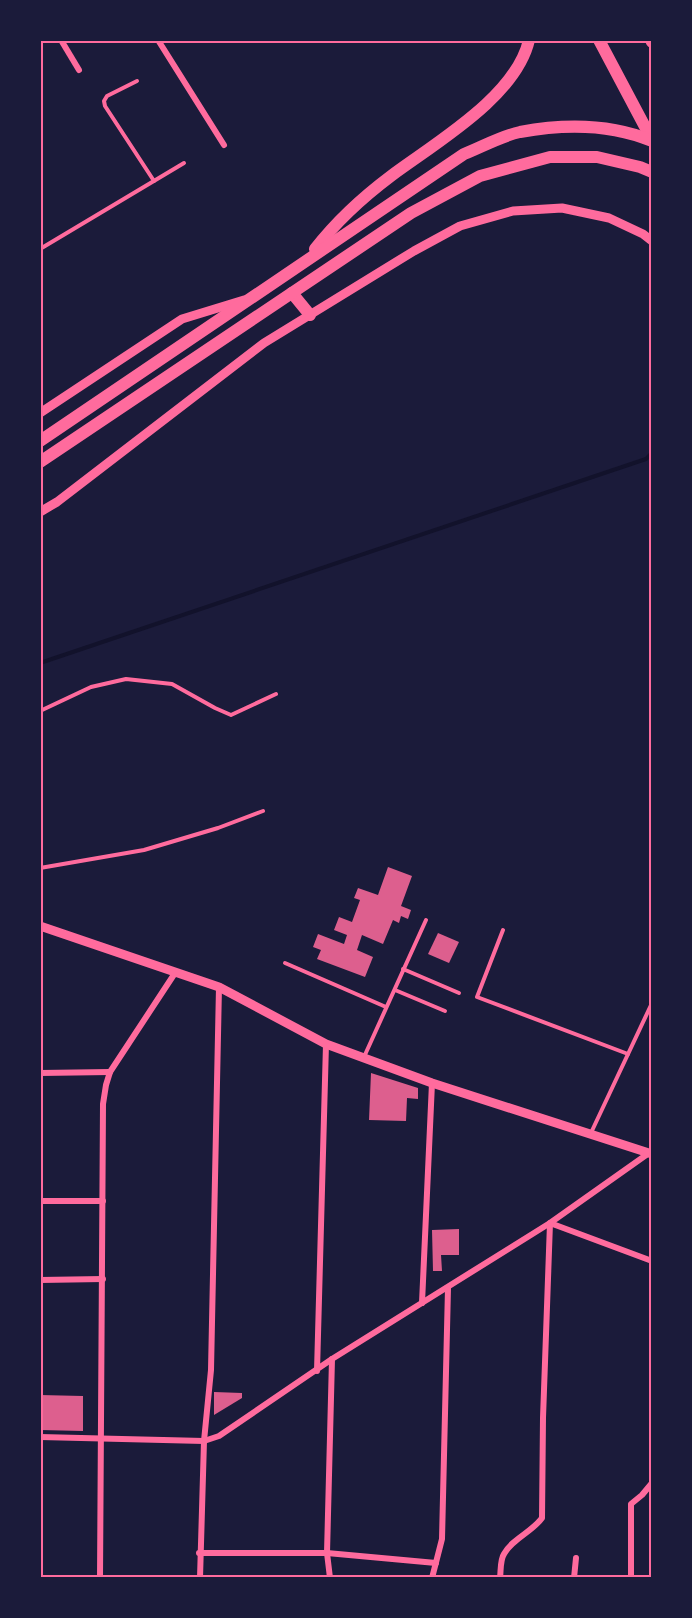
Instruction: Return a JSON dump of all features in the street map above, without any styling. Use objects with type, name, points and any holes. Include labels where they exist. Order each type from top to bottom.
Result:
[{"type":"highway","points":[[309,257],[326,235],[359,203],[502,90],[526,51],[529,40]]},
{"type":"highway","points":[[599,40],[651,141]]},
{"type":"highway","points":[[40,441],[464,154],[518,133],[579,126],[637,135],[651,141]]},
{"type":"highway","points":[[40,462],[411,213],[480,176],[550,157],[597,157],[640,167],[651,172]]},
{"type":"highway","points":[[292,293],[310,315]]},
{"type":"street","points":[[61,40],[79,70]]},
{"type":"street","points":[[158,40],[224,145]]},
{"type":"street","points":[[40,512],[57,502],[264,343],[414,251],[460,226],[513,211],[562,208],[609,218],[643,234],[651,241]]},
{"type":"street","points":[[40,413],[182,319],[249,298]]},
{"type":"street","points":[[40,926],[219,987],[326,1044],[432,1083],[650,1154]]},
{"type":"street","points":[[100,1578],[103,1104],[110,1072],[176,973]]},
{"type":"street","points":[[200,1578],[204,1441],[211,1370],[219,987]]},
{"type":"street","points":[[317,1371],[326,1044]]},
{"type":"street","points":[[40,1072],[110,1072]]},
{"type":"street","points":[[422,1304],[432,1083]]},
{"type":"street","points":[[40,1437],[204,1441],[219,1436],[332,1359],[550,1223],[650,1154]]},
{"type":"street","points":[[40,1201],[103,1201]]},
{"type":"street","points":[[550,1223],[651,1261]]},
{"type":"street","points":[[500,1578],[504,1554],[522,1536],[536,1528],[542,1518],[550,1223]]},
{"type":"street","points":[[40,1280],[103,1279]]},
{"type":"street","points":[[432,1578],[442,1539],[448,1287]]},
{"type":"street","points":[[330,1578],[327,1553],[332,1359]]},
{"type":"street","points":[[631,1578],[631,1504],[651,1483]]},
{"type":"street","points":[[199,1553],[327,1553],[436,1563]]},
{"type":"street","points":[[574,1578],[576,1558]]},
{"type":"lane","points":[[137,81],[107,96],[104,101],[105,106],[154,181]]},
{"type":"lane","points":[[40,249],[184,163]]},
{"type":"lane","points":[[40,711],[91,687],[126,679],[172,684],[231,715],[276,694]]},
{"type":"lane","points":[[40,868],[144,850],[218,828],[263,811]]},
{"type":"lane","points":[[364,1058],[426,920]]},
{"type":"lane","points":[[503,930],[477,997],[628,1054]]},
{"type":"lane","points":[[285,963],[386,1007]]},
{"type":"lane","points":[[403,969],[459,993]]},
{"type":"lane","points":[[395,990],[445,1011]]},
{"type":"lane","points":[[590,1135],[651,1003]]},
{"type":"building","points":[[388,867],[412,876],[401,906],[411,910],[408,919],[401,916],[399,923],[393,920],[383,944],[362,935],[357,950],[373,957],[365,977],[317,959],[321,950],[313,947],[318,934],[344,944],[347,935],[334,930],[339,917],[352,922],[360,900],[354,898],[358,888],[378,895]]},
{"type":"building","points":[[438,933],[459,942],[449,963],[428,954]]},
{"type":"building","points":[[371,1073],[418,1088],[418,1099],[407,1098],[406,1121],[369,1120]]},
{"type":"building","points":[[459,1229],[459,1255],[441,1255],[442,1271],[433,1271],[432,1230]]},
{"type":"building","points":[[214,1392],[242,1393],[242,1398],[214,1415]]},
{"type":"building","points":[[40,1395],[83,1396],[83,1431],[40,1430]]},
{"type":"waterway","points":[[40,663],[646,459],[652,453]]}]
